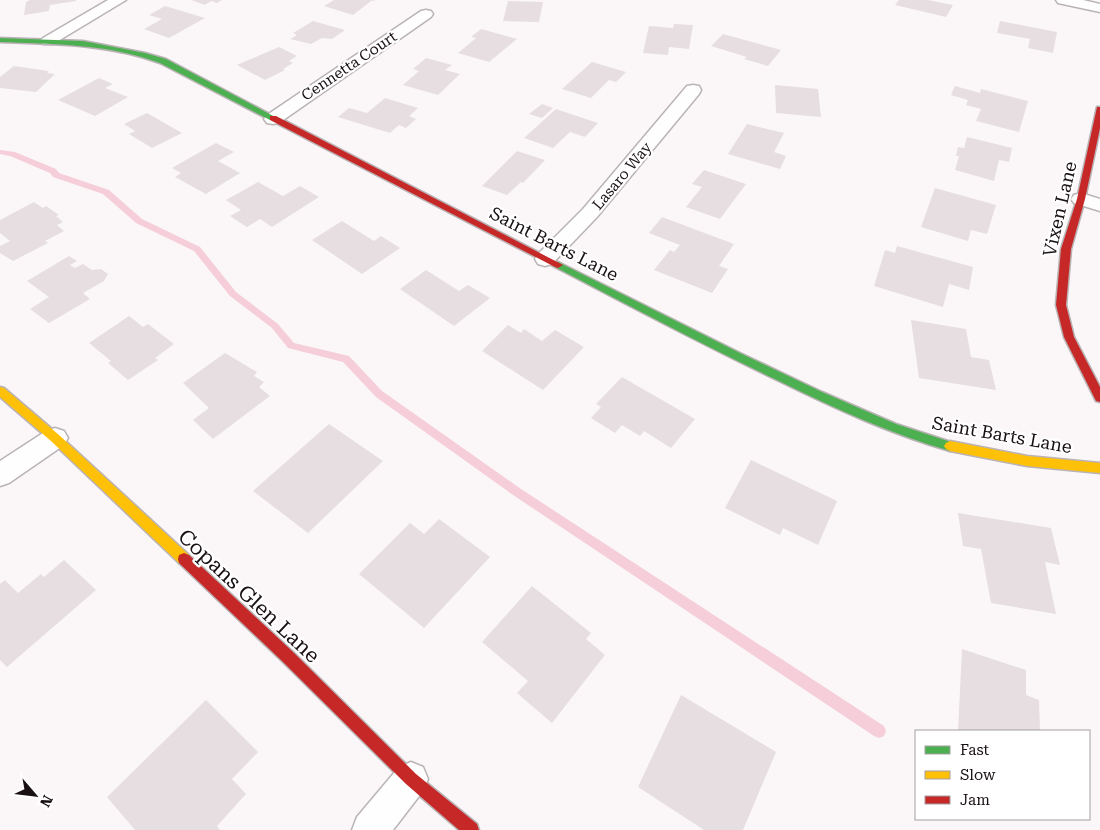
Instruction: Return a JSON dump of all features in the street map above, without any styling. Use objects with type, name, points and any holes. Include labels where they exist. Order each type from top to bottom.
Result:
[{"type":"street","points":[[48,41],[69,26],[119,0]]},
{"type":"street","points":[[1063,0],[1100,8]]},
{"type":"street","name":"Cennetta Court","points":[[272,118],[426,14]]},
{"type":"street","name":"Saint Barts Lane","points":[[0,40],[98,44],[147,54],[164,61],[545,259],[767,371],[866,417],[917,438],[1027,461],[1100,468]]},
{"type":"street","name":"Lasaro Way","points":[[545,259],[590,213],[693,90]]},
{"type":"street","name":"Vixen Lane","points":[[1100,110],[1081,199],[1066,249],[1061,305],[1069,337],[1100,398]]},
{"type":"street","points":[[1081,199],[1100,205]]},
{"type":"street","name":"Copans Glen Lane","points":[[0,391],[54,438],[287,656],[412,779],[471,830]]},
{"type":"street","points":[[0,475],[54,438]]},
{"type":"street","points":[[370,830],[412,779]]},
{"type":"building","points":[[30,0],[76,1],[50,5],[49,11],[24,15],[26,2]]},
{"type":"building","points":[[191,0],[222,0],[217,3],[211,1],[205,5]]},
{"type":"building","points":[[334,0],[377,0],[371,1],[353,15],[324,6]]},
{"type":"building","points":[[899,0],[928,0],[953,5],[946,17],[895,5]]},
{"type":"building","points":[[508,1],[543,2],[539,22],[503,21]]},
{"type":"building","points":[[165,6],[205,18],[169,38],[144,29],[162,19],[149,15]]},
{"type":"building","points":[[313,21],[345,30],[332,39],[322,38],[311,44],[290,39],[297,35],[293,33]]},
{"type":"building","points":[[1000,21],[1057,32],[1053,53],[1028,48],[1030,39],[997,33]]},
{"type":"building","points":[[674,24],[693,25],[689,49],[669,47],[668,55],[643,53],[649,26],[673,28]]},
{"type":"building","points":[[481,29],[517,39],[489,62],[458,53],[476,38],[471,37]]},
{"type":"building","points":[[723,34],[781,50],[768,66],[744,59],[747,57],[711,46]]},
{"type":"building","points":[[279,47],[297,56],[289,61],[293,63],[283,69],[285,70],[265,80],[237,65]]},
{"type":"building","points":[[426,58],[452,65],[445,70],[460,74],[438,95],[403,85],[419,71],[413,69]]},
{"type":"building","points":[[592,62],[626,72],[616,82],[609,80],[591,98],[562,89]]},
{"type":"building","points":[[14,66],[49,71],[47,73],[55,74],[36,92],[0,88],[0,77]]},
{"type":"building","points":[[99,78],[113,84],[105,88],[128,97],[95,116],[58,100]]},
{"type":"building","points":[[775,85],[818,89],[821,117],[776,113]]},
{"type":"building","points":[[955,86],[980,93],[981,89],[1028,101],[1019,132],[976,121],[981,109],[966,105],[968,100],[951,95]]},
{"type":"building","points":[[385,98],[418,108],[409,116],[416,119],[406,128],[399,125],[390,133],[338,117],[349,108],[367,113]]},
{"type":"building","points":[[542,104],[553,108],[542,118],[529,114]]},
{"type":"building","points":[[556,109],[598,123],[585,137],[570,132],[553,148],[524,138]]},
{"type":"building","points":[[147,113],[182,133],[152,148],[129,134],[135,131],[124,124]]},
{"type":"building","points":[[747,124],[784,133],[774,152],[786,156],[780,169],[728,154]]},
{"type":"building","points":[[967,137],[1012,148],[1009,162],[999,160],[994,181],[955,170],[959,156],[956,156],[958,147],[964,148]]},
{"type":"building","points":[[216,143],[234,152],[218,161],[240,173],[206,194],[175,177],[181,173],[172,168]]},
{"type":"building","points":[[517,151],[545,160],[523,183],[521,182],[507,195],[482,186]]},
{"type":"building","points":[[704,170],[746,184],[720,219],[686,207],[702,187],[692,184]]},
{"type":"building","points":[[258,182],[283,196],[300,186],[319,197],[272,227],[260,219],[247,227],[230,216],[241,210],[226,200]]},
{"type":"building","points":[[935,188],[996,205],[987,234],[971,230],[968,241],[921,227]]},
{"type":"building","points":[[34,202],[43,208],[46,206],[59,215],[56,216],[63,222],[57,225],[64,231],[45,241],[48,243],[13,261],[0,253],[0,246],[10,241],[0,233],[0,220]]},
{"type":"building","points":[[662,217],[734,244],[719,266],[728,269],[712,293],[654,270],[670,250],[674,252],[680,245],[649,233]]},
{"type":"building","points":[[342,221],[374,241],[381,236],[400,248],[362,274],[312,240]]},
{"type":"building","points":[[897,246],[973,267],[969,290],[949,284],[943,307],[874,286],[885,250],[895,253]]},
{"type":"building","points":[[69,256],[77,261],[70,265],[75,268],[83,264],[92,270],[101,269],[108,274],[104,281],[83,293],[90,299],[49,323],[30,309],[49,297],[27,281]]},
{"type":"building","points":[[426,270],[459,291],[468,285],[490,298],[454,326],[400,289]]},
{"type":"building","points":[[129,316],[143,327],[148,324],[174,344],[155,358],[158,360],[128,380],[108,363],[111,361],[89,343]]},
{"type":"building","points":[[911,320],[966,329],[971,357],[989,360],[996,390],[919,378]]},
{"type":"building","points":[[508,325],[521,333],[524,329],[542,341],[555,330],[584,347],[543,390],[482,351]]},
{"type":"building","points":[[225,353],[257,372],[254,376],[264,382],[259,387],[270,396],[213,439],[193,420],[209,408],[183,383]]},
{"type":"building","points":[[622,377],[695,419],[671,448],[644,431],[640,436],[622,425],[615,433],[591,418],[601,407],[596,404]]},
{"type":"building","points":[[329,424],[383,461],[308,533],[253,491]]},
{"type":"building","points":[[751,460],[837,501],[818,545],[783,528],[780,535],[725,508]]},
{"type":"building","points":[[958,513],[1051,528],[1060,565],[1045,562],[1056,614],[991,603],[981,549],[963,546]]},
{"type":"building","points":[[439,519],[490,557],[424,628],[359,574],[410,523],[424,534]]},
{"type":"building","points":[[64,560],[96,590],[7,667],[0,660],[0,584],[5,580],[18,593],[41,574],[44,577]]},
{"type":"building","points":[[532,586],[591,633],[586,639],[605,655],[552,723],[517,693],[528,681],[482,642]]},
{"type":"building","points":[[962,649],[1026,670],[1026,695],[1039,700],[1040,730],[958,730]]},
{"type":"building","points":[[681,695],[776,752],[743,830],[704,830],[638,787]]},
{"type":"building","points":[[206,700],[258,752],[232,779],[246,794],[217,826],[220,830],[135,830],[107,797]]},
{"type":"waterway","points":[[0,152],[12,154],[53,171],[56,175],[106,192],[139,221],[197,249],[233,294],[275,326],[291,346],[346,359],[379,394],[517,492],[879,731]]},
{"type":"traffic: fast","points":[[0,40],[83,43],[143,54],[163,61],[273,118]]},
{"type":"traffic: fast","points":[[558,265],[708,342],[799,386],[892,427],[950,446]]},
{"type":"traffic: slow","points":[[0,391],[55,438],[184,559]]},
{"type":"traffic: slow","points":[[950,446],[1027,461],[1100,468]]},
{"type":"traffic: jam","points":[[1100,109],[1081,199],[1066,249],[1061,305],[1069,337],[1100,398]]},
{"type":"traffic: jam","points":[[273,118],[558,265]]},
{"type":"traffic: jam","points":[[184,559],[287,656],[411,779],[471,830]]}]
